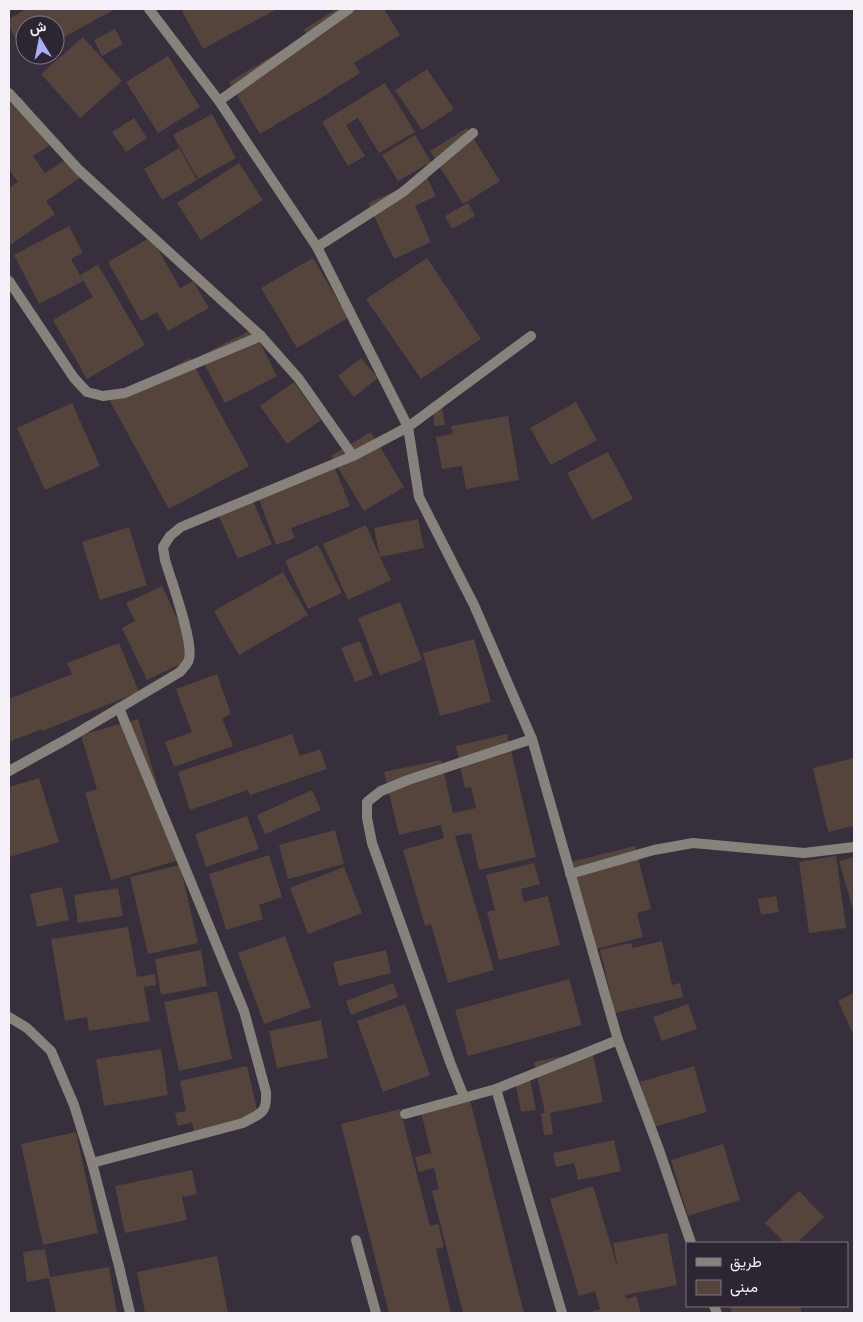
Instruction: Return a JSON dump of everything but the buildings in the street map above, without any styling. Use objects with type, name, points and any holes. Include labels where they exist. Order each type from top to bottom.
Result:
[{"type":"street","points":[[149,9],[219,100],[316,247],[408,427],[419,497],[474,605],[532,739],[618,1040],[691,1242]]},
{"type":"street","points":[[219,100],[350,9]]},
{"type":"street","points":[[9,93],[79,170],[261,336],[299,380],[353,456]]},
{"type":"street","points":[[316,247],[403,192],[473,133]]},
{"type":"street","points":[[9,281],[74,378],[87,392],[103,396],[125,393],[261,336]]},
{"type":"street","points":[[9,771],[180,672],[189,661],[188,637],[165,560],[164,547],[170,536],[180,527],[353,456],[408,427],[531,336]]},
{"type":"street","points":[[92,1163],[243,1123],[262,1113],[267,1104],[266,1092],[244,1010],[119,708]]},
{"type":"street","points":[[464,1097],[372,843],[367,818],[367,802],[381,791],[408,780],[532,739]]},
{"type":"street","points":[[570,874],[654,850],[693,843],[804,853],[854,847]]},
{"type":"street","points":[[9,1018],[27,1028],[51,1051],[74,1105],[92,1163],[130,1313]]},
{"type":"street","points":[[406,1114],[496,1088],[618,1040]]},
{"type":"street","points":[[496,1088],[562,1313]]},
{"type":"street","points":[[356,1240],[376,1313]]}]
